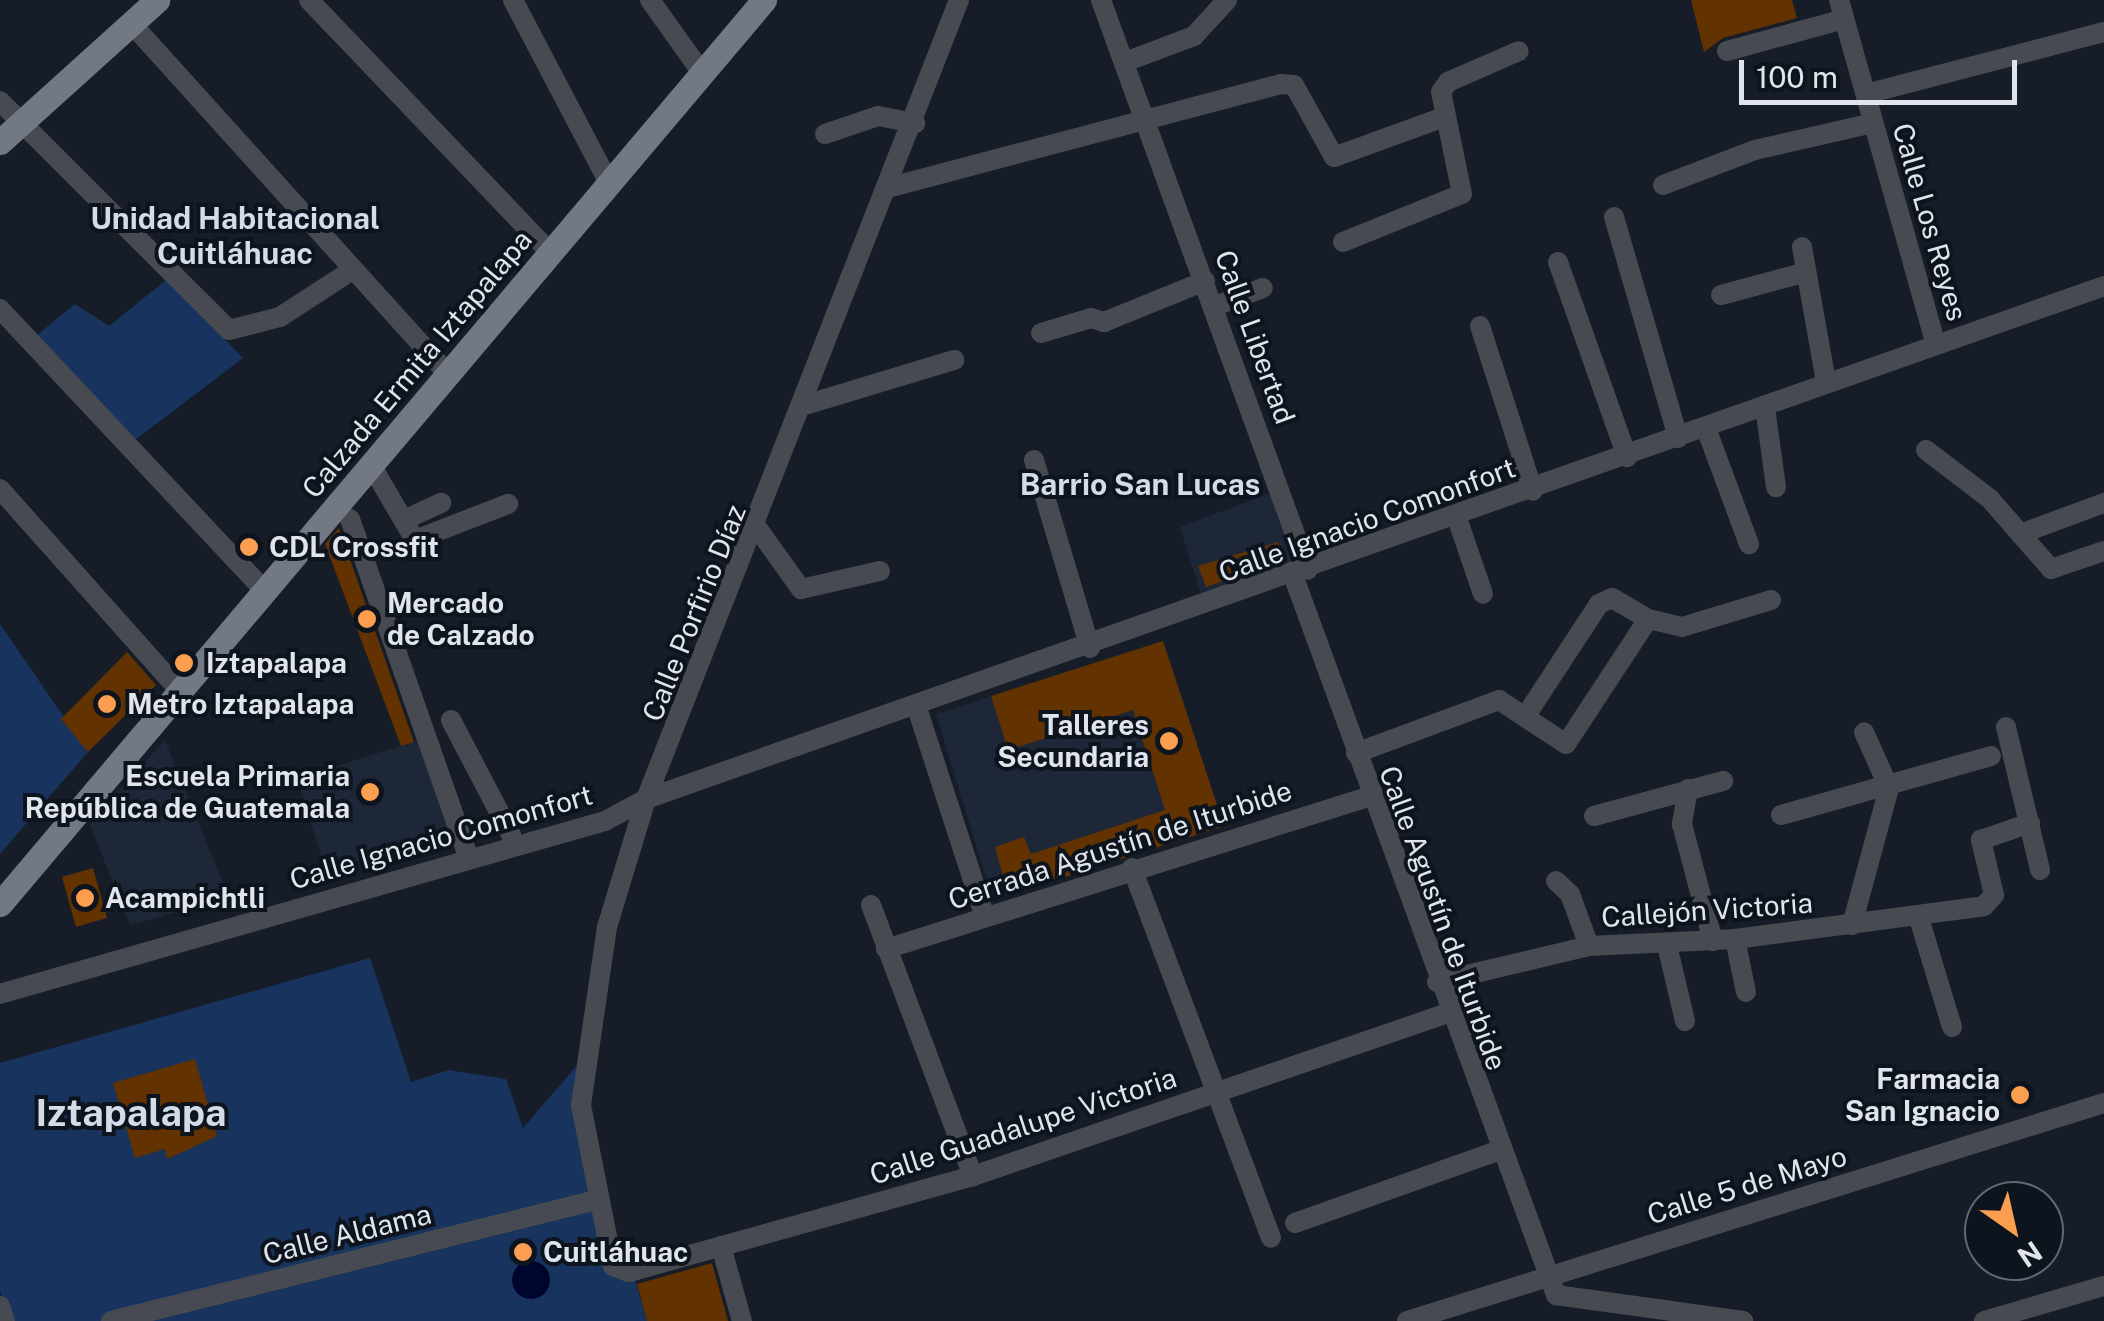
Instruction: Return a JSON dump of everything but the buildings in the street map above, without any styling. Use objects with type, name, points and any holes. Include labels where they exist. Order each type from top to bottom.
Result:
[{"type":"main road","points":[[0,142],[156,0]]},
{"type":"main road","name":"Calzada Ermita Iztapalapa","points":[[0,904],[764,0]]},
{"type":"street","points":[[309,0],[550,252]]},
{"type":"street","points":[[513,0],[609,183]]},
{"type":"street","points":[[650,0],[702,73]]},
{"type":"street","name":"Calle Porfirio Díaz","points":[[613,1266],[596,1200],[581,1105],[584,1056],[607,927],[646,799],[758,529],[959,0]]},
{"type":"street","name":"Calle Libertad","points":[[1101,0],[1215,306],[1301,573]]},
{"type":"street","points":[[1125,62],[1194,36],[1227,0]]},
{"type":"street","points":[[1727,51],[1842,10]]},
{"type":"street","name":"Calle Los Reyes","points":[[1842,10],[1936,344]]},
{"type":"street","points":[[131,23],[448,374]]},
{"type":"street","points":[[1866,94],[2104,32]]},
{"type":"street","points":[[1343,242],[1462,194],[1444,117],[1448,82],[1520,51]]},
{"type":"street","points":[[891,187],[1294,85],[1334,157],[1444,117]]},
{"type":"street","points":[[0,101],[24,120],[216,320],[242,332],[352,270]]},
{"type":"street","points":[[825,134],[878,116],[915,123]]},
{"type":"street","points":[[1663,184],[1755,150],[1873,123]]},
{"type":"street","points":[[1614,216],[1678,438]]},
{"type":"street","points":[[1802,247],[1803,273],[1826,382]]},
{"type":"street","points":[[1558,262],[1626,456]]},
{"type":"street","points":[[1721,295],[1803,273]]},
{"type":"street","points":[[1042,333],[1091,318],[1104,322],[1206,281]]},
{"type":"street","name":"Calle Ignacio Comonfort","points":[[0,980],[622,811],[646,799],[1090,648],[1826,382],[2104,286]]},
{"type":"street","points":[[1215,306],[1263,288]]},
{"type":"street","points":[[0,309],[264,591]]},
{"type":"street","points":[[1480,326],[1533,490]]},
{"type":"street","points":[[805,405],[954,360]]},
{"type":"street","points":[[1764,407],[1776,487]]},
{"type":"street","points":[[1706,428],[1749,544]]},
{"type":"street","points":[[1926,450],[2020,534],[2051,570],[2104,551]]},
{"type":"street","points":[[1034,460],[1090,648]]},
{"type":"street","points":[[370,465],[416,540],[508,504]]},
{"type":"street","points":[[0,489],[180,691]]},
{"type":"street","points":[[2020,534],[2104,503]]},
{"type":"street","points":[[404,520],[441,504]]},
{"type":"street","points":[[1457,518],[1483,594]]},
{"type":"street","points":[[350,520],[467,852]]},
{"type":"street","points":[[758,529],[801,589],[880,571]]},
{"type":"street","name":"Calle Agustín de Iturbide","points":[[1301,573],[1371,796],[1497,1151],[1548,1276]]},
{"type":"street","points":[[1525,717],[1599,604],[1612,598],[1648,619],[1682,627],[1771,600]]},
{"type":"street","points":[[1356,753],[1499,700],[1566,744],[1648,619]]},
{"type":"street","points":[[917,708],[984,917]]},
{"type":"street","points":[[451,720],[511,836]]},
{"type":"street","points":[[2006,727],[2040,870]]},
{"type":"street","points":[[1852,925],[1889,788],[1864,732]]},
{"type":"street","points":[[1781,815],[1889,788],[1991,756]]},
{"type":"street","points":[[1594,816],[1723,781]]},
{"type":"street","points":[[1688,789],[1682,824],[1713,941]]},
{"type":"street","name":"Cerrada Agustín de Iturbide","points":[[886,949],[1132,868],[1371,796]]},
{"type":"street","name":"Calle Ignacio Comonfort","points":[[0,994],[511,836],[611,807],[622,811]]},
{"type":"street","name":"Callejón Victoria","points":[[1437,982],[1589,946],[1736,939],[1984,906],[1994,895],[1981,840],[2030,824]]},
{"type":"street","points":[[1132,868],[1271,1238]]},
{"type":"street","points":[[1556,880],[1570,894],[1589,946]]},
{"type":"street","points":[[871,905],[973,1176]]},
{"type":"street","points":[[1918,915],[1952,1027]]},
{"type":"street","points":[[1736,939],[1746,992]]},
{"type":"street","points":[[1668,945],[1685,1021]]},
{"type":"street","name":"Calle Guadalupe Victoria","points":[[613,1266],[629,1272],[973,1176],[1448,1013]]},
{"type":"street","name":"Calle 5 de Mayo","points":[[1407,1321],[2104,1103]]},
{"type":"street","points":[[1296,1223],[1497,1151]]},
{"type":"street","name":"Calle Aldama","points":[[111,1321],[596,1200]]},
{"type":"street","points":[[720,1246],[742,1321]]},
{"type":"street","points":[[1548,1276],[1556,1295],[1743,1321]]},
{"type":"street","points":[[1984,1321],[2104,1286]]},
{"type":"street","points":[[0,1306],[5,1321]]},
{"type":"shaded area","points":[[166,280],[243,358],[131,443],[31,340],[75,304],[109,326]]},
{"type":"shaded area","points":[[1271,493],[1298,566],[1203,601],[1180,527]]},
{"type":"shaded area","points":[[0,624],[88,752],[0,854]]},
{"type":"shaded area","points":[[1163,641],[1224,826],[993,900],[936,714]]},
{"type":"shaded area","name":"Escuela Primaria República de Guatemala","points":[[422,739],[451,831],[326,871],[297,779]]},
{"type":"shaded area","points":[[165,740],[229,898],[130,925],[89,823]]},
{"type":"shaded area","points":[[370,958],[411,1082],[448,1070],[506,1079],[523,1128],[580,1062],[579,1147],[609,1273],[634,1276],[647,1321],[10,1321],[0,1291],[0,1063]]},
{"type":"shaded area","points":[[531,1261],[544,1267],[550,1280],[544,1293],[531,1299],[518,1293],[512,1280],[518,1267]]},
{"type":"place","name":"CDL Crossfit","points":[[249,547]]},
{"type":"place","name":"Mercado de Calzado","points":[[367,619]]},
{"type":"place","name":"Iztapalapa","points":[[184,663]]},
{"type":"place","name":"Metro Iztapalapa","points":[[107,704]]},
{"type":"place","name":"Talleres Secundaria","points":[[1169,741]]},
{"type":"place","name":"Escuela Primaria República de Guatemala","points":[[370,792]]},
{"type":"place","name":"Acampichtli","points":[[85,898]]},
{"type":"place","name":"Farmacia San Ignacio","points":[[2020,1095]]},
{"type":"place","name":"Cuitláhuac","points":[[523,1252]]},
{"type":"district","name":"Unidad Habitacional Cuitláhuac","points":[[235,235]]},
{"type":"district","name":"Barrio San Lucas","points":[[1140,484]]},
{"type":"district","name":"Iztapalapa","points":[[131,1113]]}]
